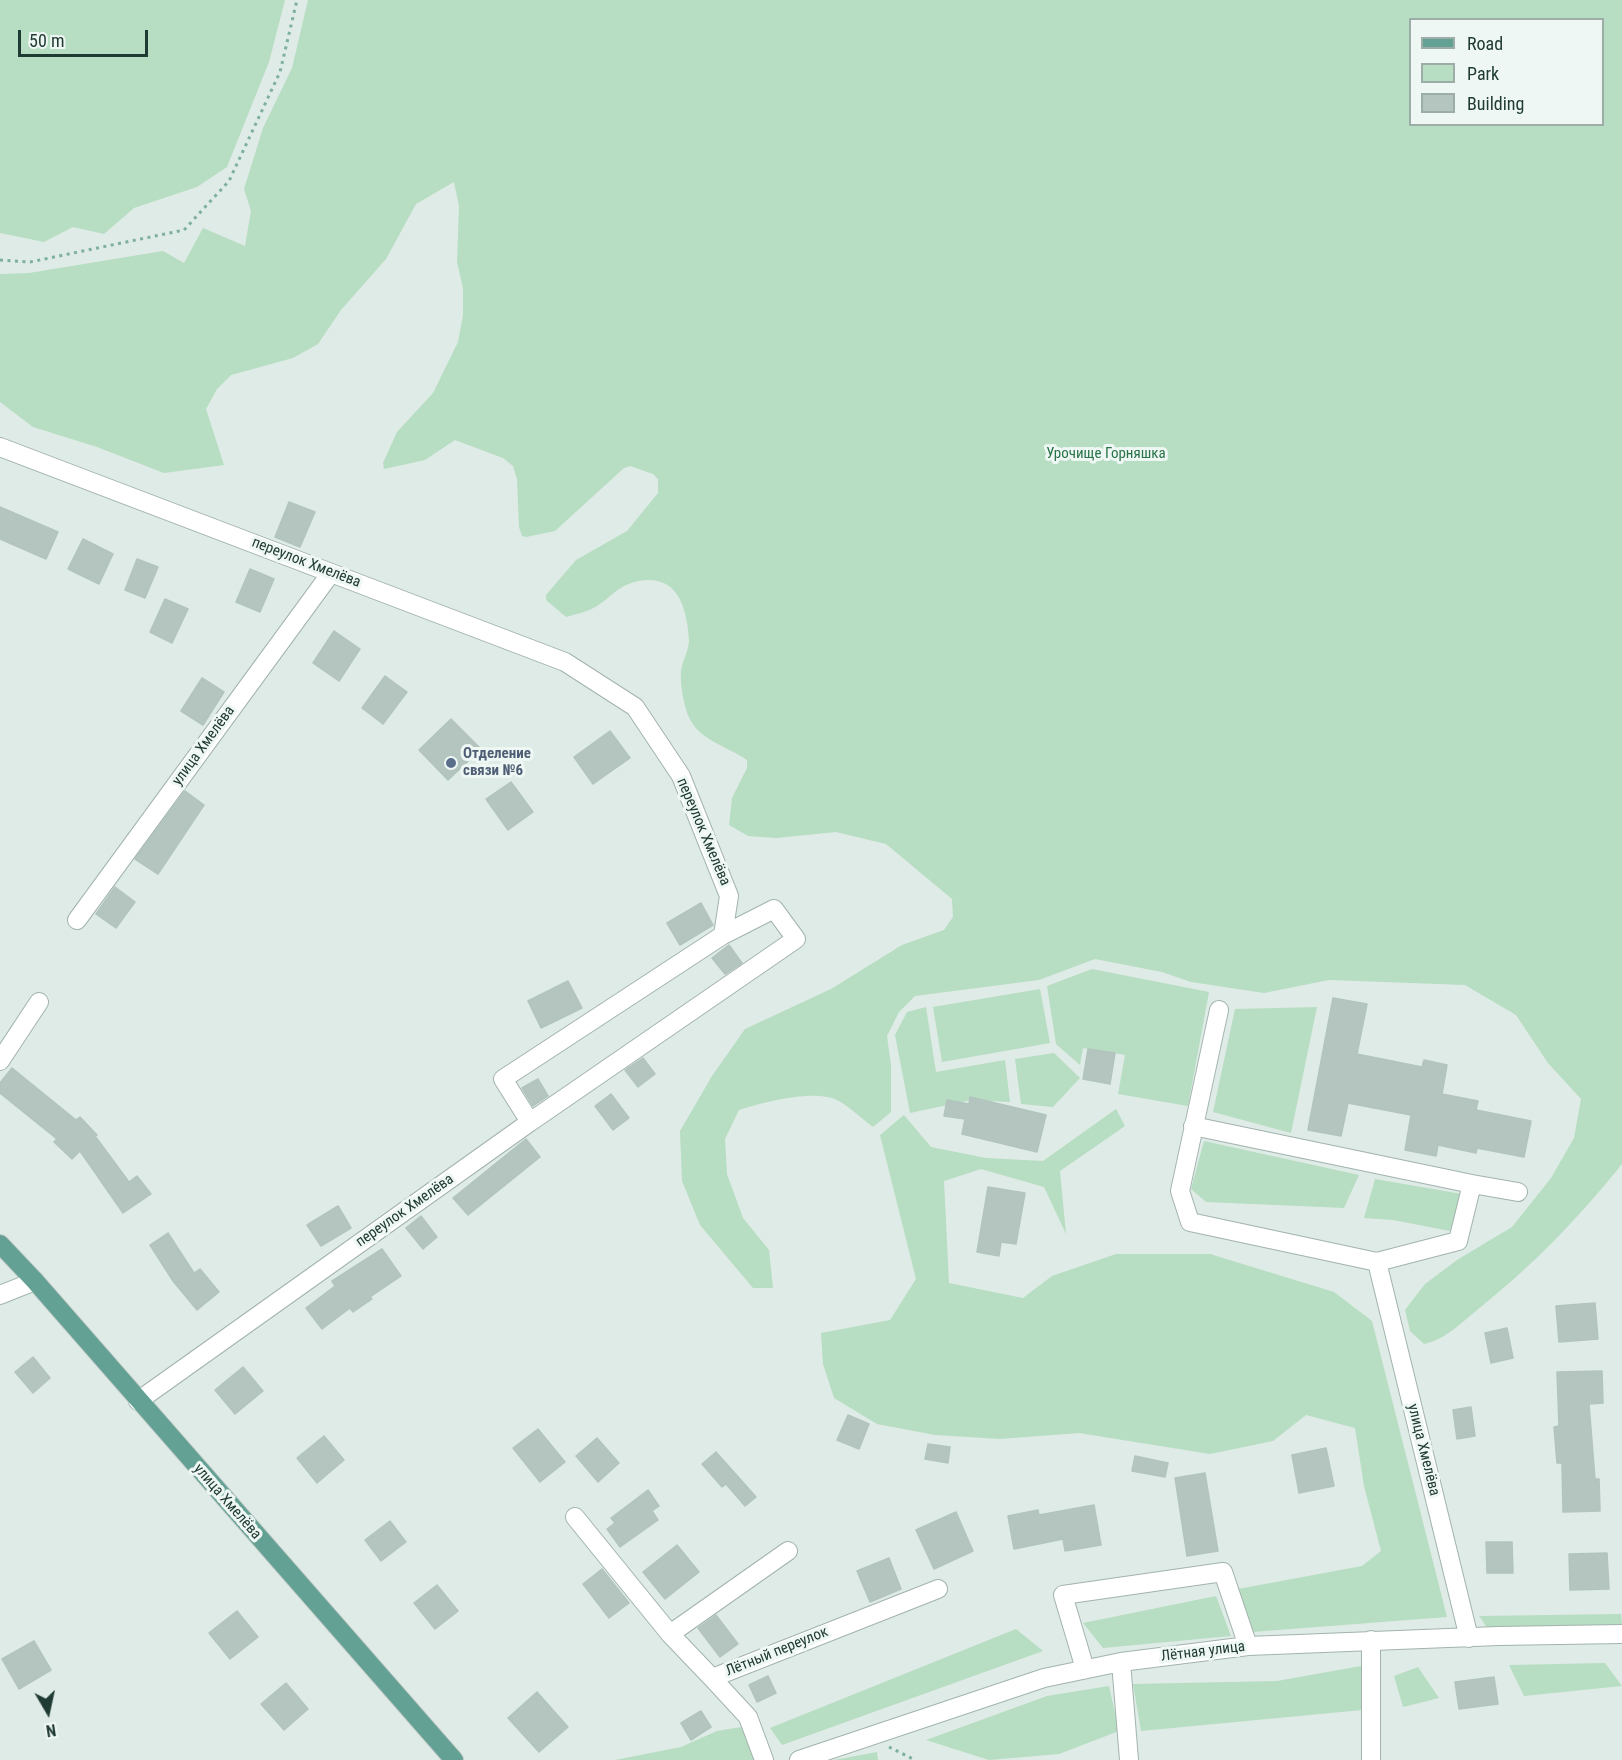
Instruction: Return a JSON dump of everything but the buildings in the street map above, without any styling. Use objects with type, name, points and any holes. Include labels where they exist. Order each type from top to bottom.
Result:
[{"type":"main road","name":"улица Хмелёва","points":[[0,1244],[35,1281],[454,1760]]},
{"type":"street","name":"переулок Хмелёва","points":[[0,447],[565,662],[635,707],[681,776],[729,896],[723,935]]},
{"type":"street","name":"улица Хмелёва","points":[[77,920],[331,573]]},
{"type":"street","name":"переулок Хмелёва","points":[[138,1401],[530,1122],[796,939],[774,909],[723,935]]},
{"type":"street","points":[[530,1122],[503,1079],[723,935]]},
{"type":"street","points":[[0,1061],[39,1002]]},
{"type":"street","points":[[1219,1010],[1180,1191],[1190,1222],[1377,1262],[1458,1240],[1472,1185]]},
{"type":"street","points":[[1193,1126],[1472,1185],[1518,1192]]},
{"type":"street","name":"улица Хмелёва","points":[[1377,1262],[1469,1638]]},
{"type":"street","points":[[0,1295],[35,1281]]},
{"type":"street","name":"Лётный переулок","points":[[575,1517],[670,1634],[712,1678],[938,1589]]},
{"type":"street","points":[[670,1634],[788,1551]]},
{"type":"street","points":[[1084,1669],[1063,1595],[1223,1572],[1248,1646]]},
{"type":"street","name":"Лётная улица","points":[[799,1760],[1044,1678],[1121,1662],[1248,1646],[1371,1640],[1622,1634]]},
{"type":"street","points":[[1371,1640],[1371,1760]]},
{"type":"street","points":[[1121,1662],[1129,1760]]},
{"type":"street","points":[[712,1678],[748,1717],[764,1760]]},
{"type":"path","points":[[0,260],[30,262],[184,230],[229,181],[280,72],[297,0]]},
{"type":"green space","points":[[0,0],[285,0],[269,62],[227,167],[197,187],[134,208],[104,234],[73,227],[44,242],[0,233]]},
{"type":"green space","name":"Урочище Горняшка","points":[[308,0],[1622,0],[1622,1164],[1554,1241],[1497,1294],[1439,1339],[1424,1344],[1410,1331],[1405,1310],[1425,1284],[1457,1260],[1512,1227],[1551,1178],[1574,1138],[1581,1099],[1548,1063],[1516,1015],[1465,985],[1329,980],[1264,993],[1191,982],[1162,972],[1095,959],[1039,980],[915,996],[899,1012],[887,1036],[891,1065],[891,1112],[873,1127],[848,1107],[829,1097],[804,1096],[775,1100],[739,1110],[725,1139],[727,1174],[743,1218],[769,1250],[773,1288],[753,1288],[700,1225],[682,1181],[680,1131],[712,1076],[745,1029],[831,989],[902,945],[944,930],[953,917],[952,899],[886,844],[836,832],[776,838],[748,836],[729,825],[732,798],[747,768],[747,760],[702,733],[691,721],[686,710],[681,677],[689,644],[688,628],[683,605],[671,588],[652,580],[639,581],[621,588],[593,608],[566,617],[546,600],[546,595],[576,560],[627,531],[658,493],[658,479],[653,474],[630,466],[624,468],[555,531],[526,537],[522,536],[519,527],[517,479],[513,466],[503,458],[455,440],[425,460],[384,469],[383,463],[397,432],[433,393],[458,342],[463,315],[463,288],[457,262],[459,206],[454,182],[416,204],[386,259],[341,310],[318,344],[293,358],[231,375],[217,389],[206,409],[224,465],[164,473],[97,447],[33,427],[0,402],[0,274],[29,273],[163,251],[184,263],[203,228],[245,246],[251,211],[244,189],[263,128],[292,68]]},
{"type":"green space","points":[[1092,969],[1209,992],[1188,1106],[1118,1094],[1125,1055],[1083,1048],[1080,1065],[1056,1044],[1047,986]]},
{"type":"green space","points":[[1040,989],[1050,1043],[942,1062],[933,1007]]},
{"type":"green space","points":[[926,1007],[936,1072],[1005,1060],[1010,1102],[971,1100],[910,1113],[895,1035],[907,1012]]},
{"type":"green space","points":[[1317,1007],[1291,1133],[1213,1112],[1235,1009]]},
{"type":"green space","points":[[1054,1053],[1080,1078],[1053,1107],[1021,1104],[1015,1059]]},
{"type":"green space","points":[[1116,1109],[1125,1126],[1060,1171],[1066,1234],[1044,1187],[981,1169],[944,1181],[949,1283],[1023,1298],[1052,1276],[1116,1254],[1210,1254],[1334,1292],[1372,1321],[1447,1617],[1252,1632],[1238,1589],[1362,1566],[1381,1551],[1364,1486],[1355,1428],[1306,1415],[1273,1441],[1210,1454],[1079,1433],[1000,1439],[935,1435],[877,1424],[834,1398],[823,1364],[821,1333],[890,1320],[916,1279],[880,1135],[904,1115],[931,1147],[986,1158],[1043,1161]]},
{"type":"green space","points":[[1204,1141],[1359,1175],[1344,1208],[1206,1202],[1191,1189]]},
{"type":"green space","points":[[1375,1179],[1462,1194],[1450,1231],[1393,1220],[1364,1218]]},
{"type":"green space","points":[[1216,1596],[1231,1636],[1103,1648],[1083,1623]]},
{"type":"green space","points":[[1621,1614],[1622,1626],[1488,1629],[1479,1616]]},
{"type":"green space","points":[[1016,1629],[1043,1651],[782,1745],[770,1728]]},
{"type":"green space","points":[[1605,1663],[1622,1686],[1524,1696],[1509,1665]]},
{"type":"green space","points":[[1361,1666],[1362,1710],[1141,1731],[1133,1684],[1277,1681]]},
{"type":"green space","points":[[1418,1667],[1439,1698],[1403,1707],[1394,1676]]},
{"type":"green space","points":[[1109,1686],[1119,1731],[1059,1754],[989,1760],[926,1740],[1047,1696]]},
{"type":"green space","points":[[741,1727],[755,1749],[757,1760],[615,1760],[681,1747],[717,1731]]},
{"type":"green space","points":[[877,1752],[878,1760],[834,1760]]},
{"type":"place","name":"Отделение связи №6","points":[[451,763]]}]
